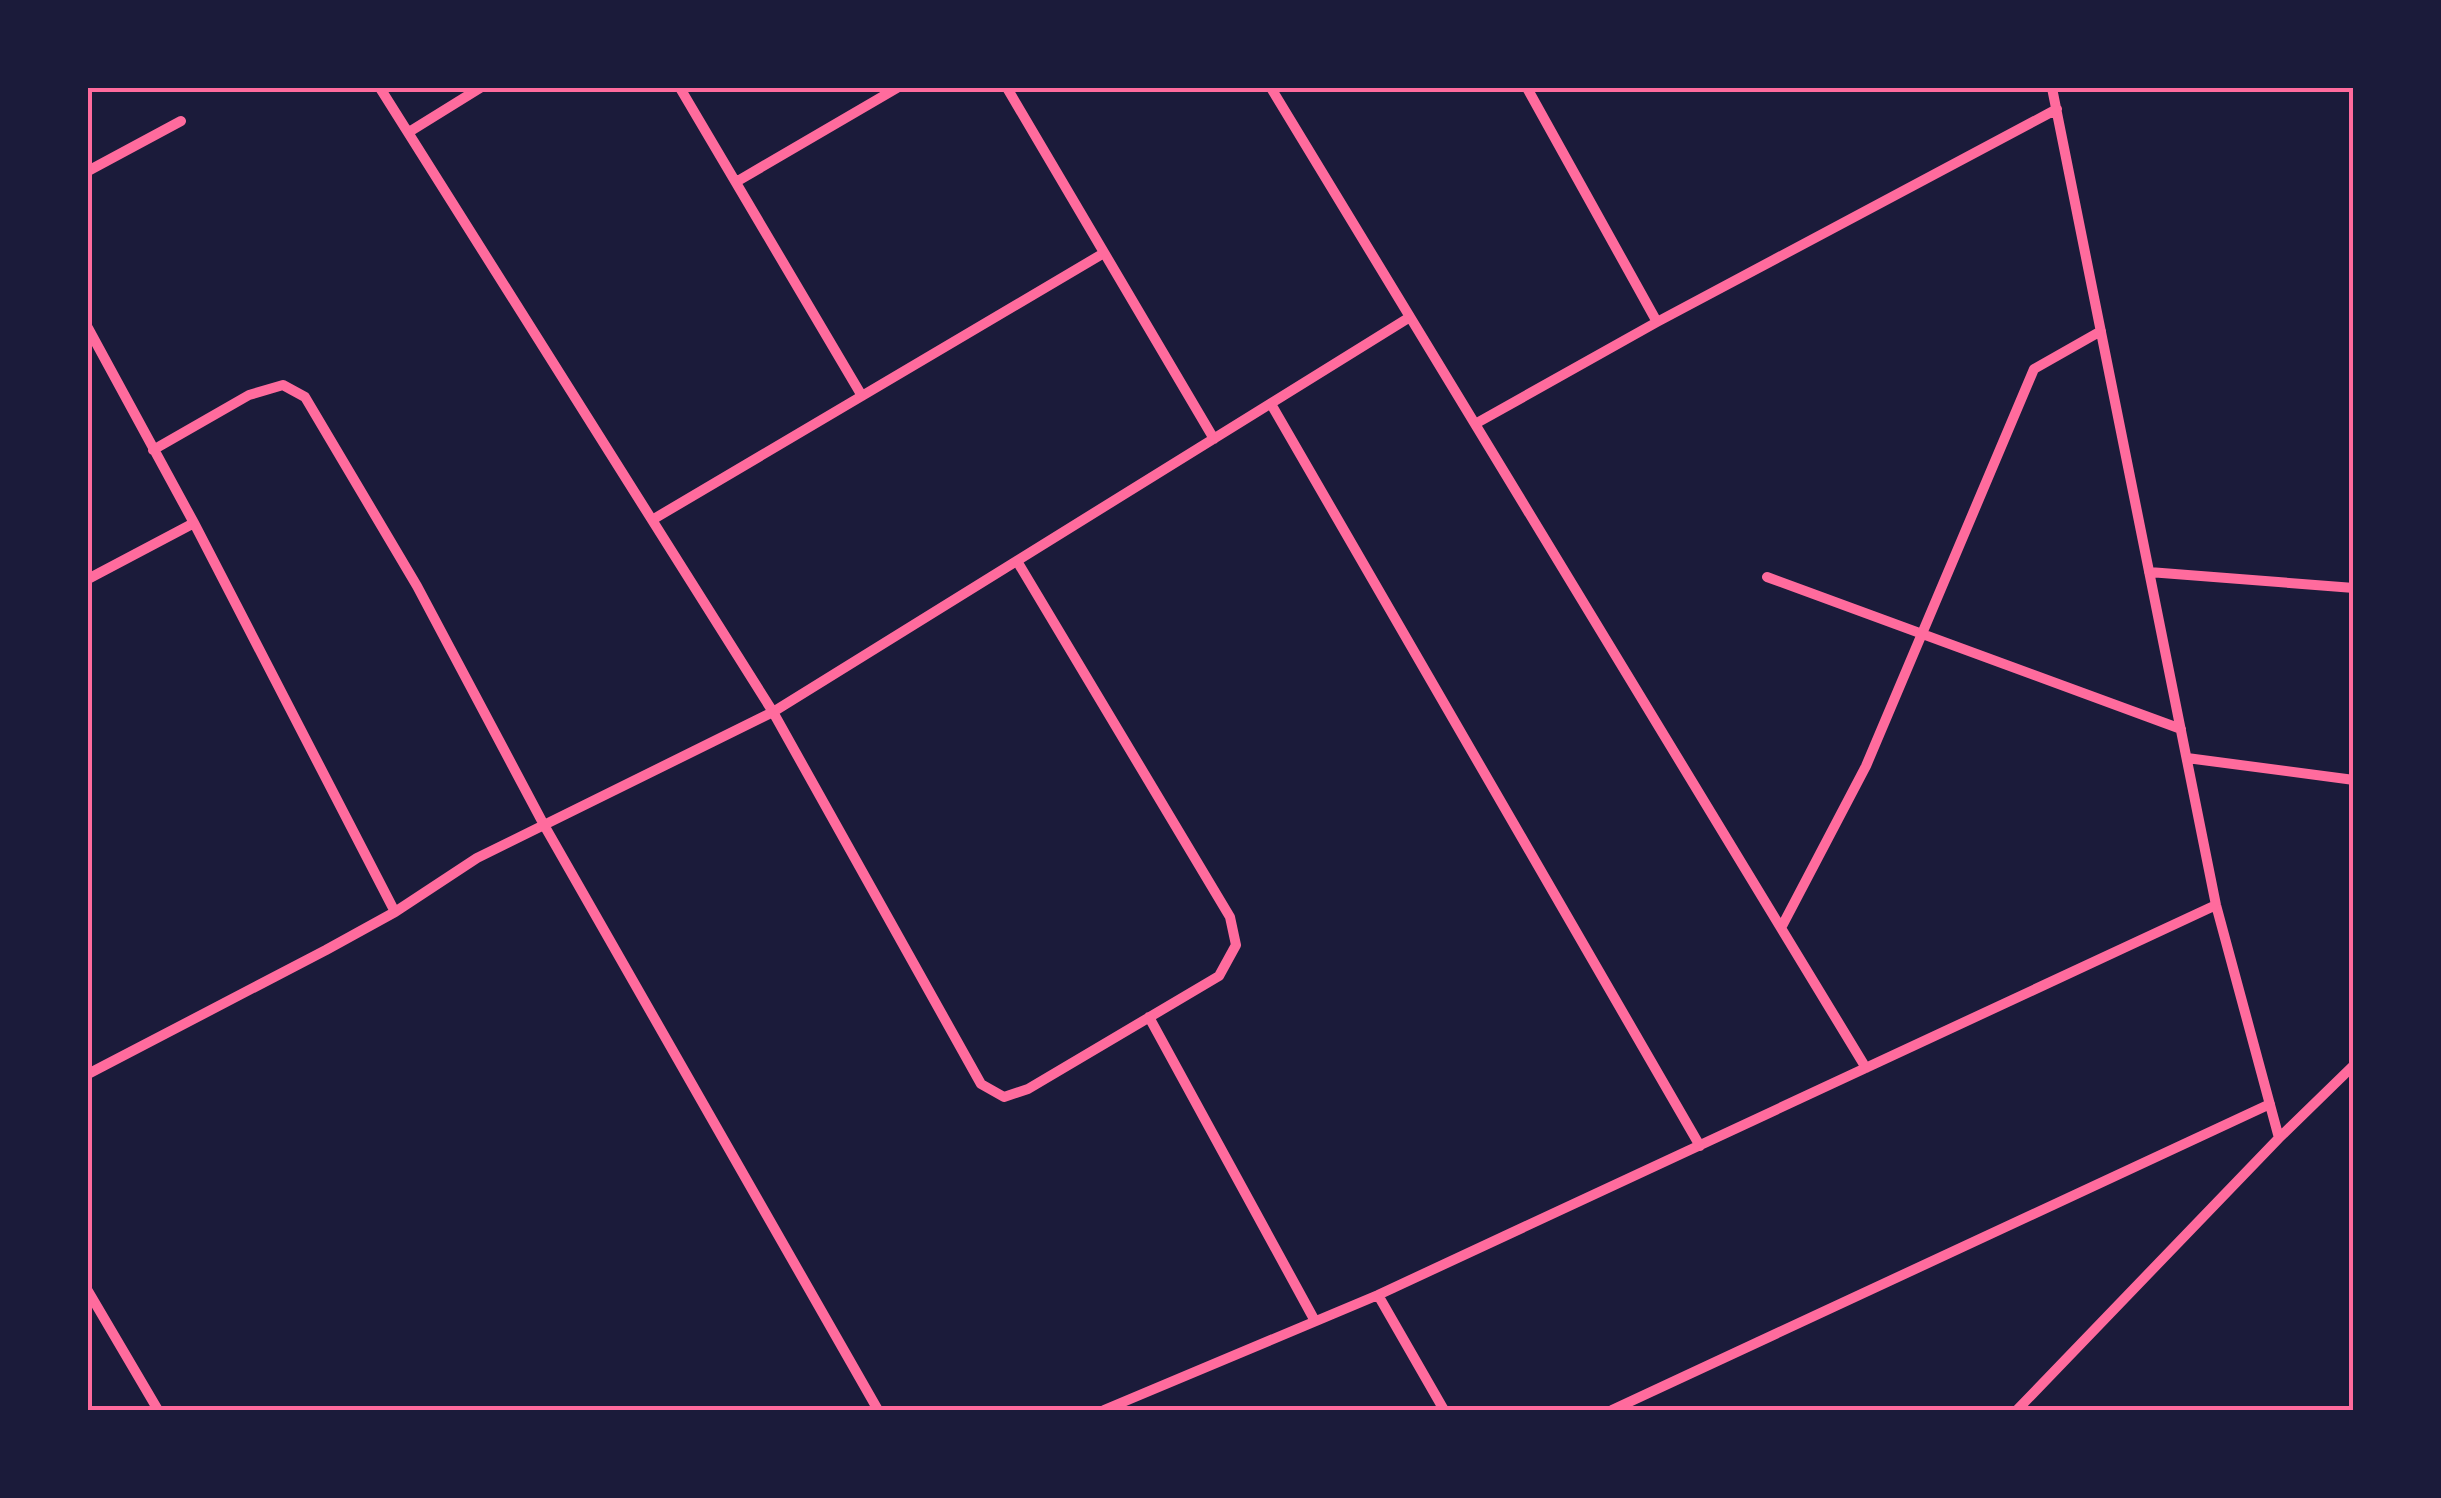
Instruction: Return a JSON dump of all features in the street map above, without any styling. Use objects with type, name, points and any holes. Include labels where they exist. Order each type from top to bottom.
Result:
[{"type":"street","points":[[380,88],[774,712],[981,1084],[1004,1098],[1028,1089],[1219,976],[1236,946],[1230,918],[1017,561]]},
{"type":"street","points":[[408,132],[480,88]]},
{"type":"street","points":[[680,88],[862,396]]},
{"type":"street","points":[[736,182],[897,88]]},
{"type":"street","points":[[1007,88],[1214,439]]},
{"type":"street","points":[[1271,88],[1866,1068]]},
{"type":"street","points":[[1530,88],[1657,322]]},
{"type":"street","points":[[2052,88],[2216,904],[2278,1138]]},
{"type":"street","points":[[1475,424],[2056,108]]},
{"type":"street","points":[[88,171],[181,121]]},
{"type":"street","points":[[652,520],[1104,253]]},
{"type":"street","points":[[88,1074],[395,912],[477,858],[774,712],[1410,318]]},
{"type":"street","points":[[88,328],[194,523],[395,912]]},
{"type":"street","points":[[1781,928],[1866,766],[2034,368],[2101,331]]},
{"type":"street","points":[[153,450],[249,395],[283,384],[305,397],[417,586],[544,826],[878,1410]]},
{"type":"street","points":[[1271,404],[1700,1146]]},
{"type":"street","points":[[88,579],[194,523]]},
{"type":"street","points":[[2150,572],[2354,588]]},
{"type":"street","points":[[1767,577],[2181,729]]},
{"type":"street","points":[[2187,758],[2354,780]]},
{"type":"street","points":[[1104,1410],[1378,1294],[2216,904]]},
{"type":"street","points":[[1148,1018],[1315,1321]]},
{"type":"street","points":[[2026,1408],[2278,1138],[2354,1065]]},
{"type":"street","points":[[1612,1410],[2270,1104]]},
{"type":"street","points":[[88,1292],[158,1410]]},
{"type":"street","points":[[1378,1294],[1444,1410]]}]
